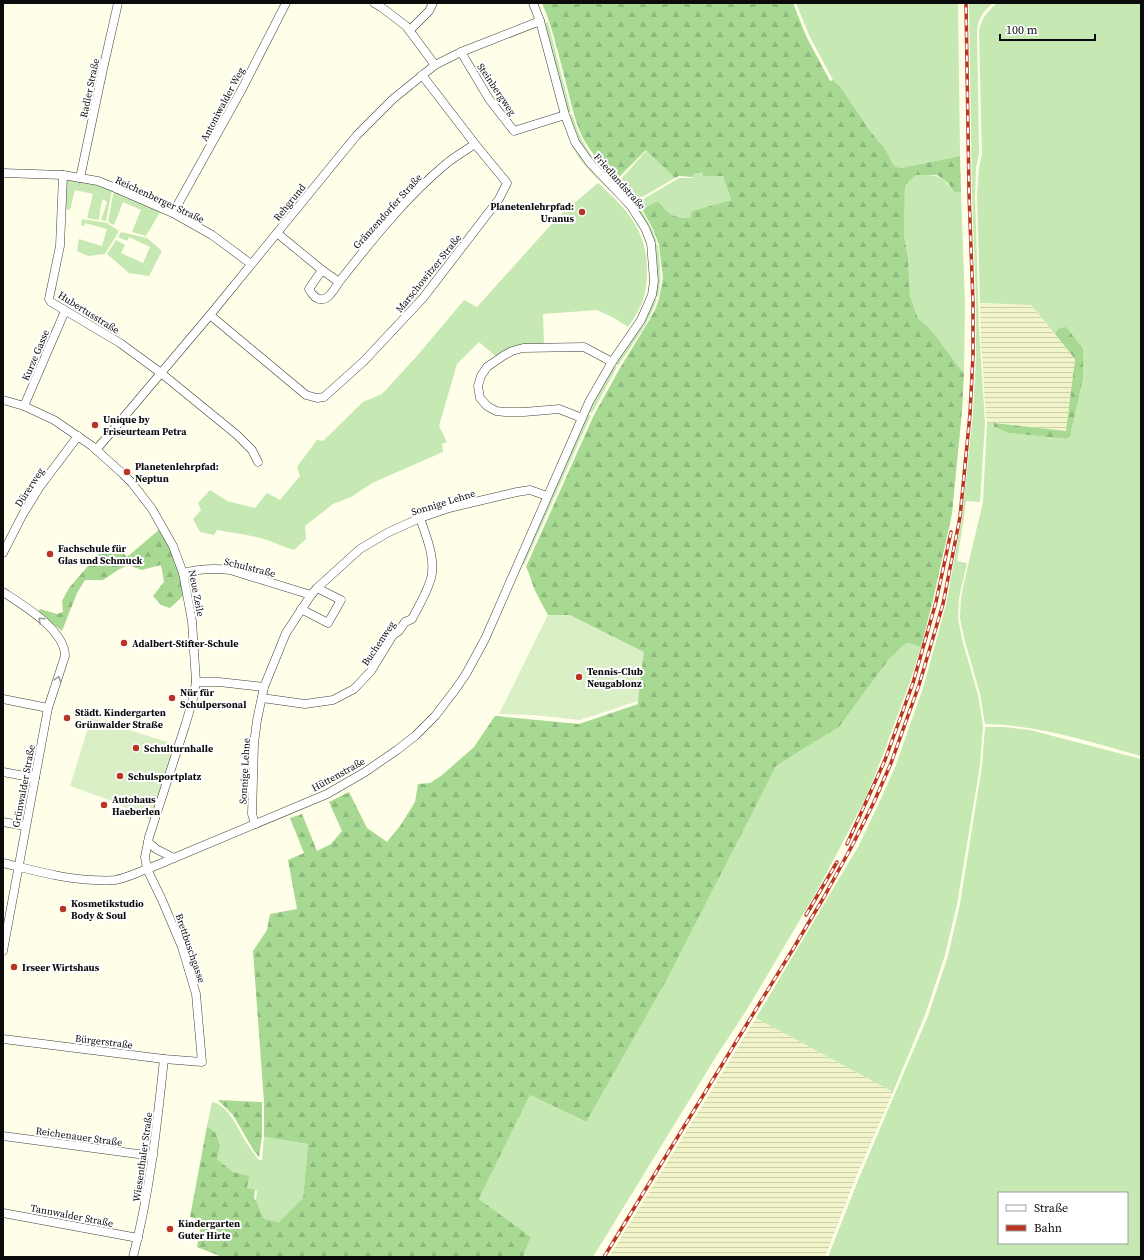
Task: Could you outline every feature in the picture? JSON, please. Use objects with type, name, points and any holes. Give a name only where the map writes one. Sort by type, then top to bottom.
[{"type":"street","name":"Radler Straße","points":[[80,178],[118,3]]},
{"type":"street","name":"Antoniwalder Weg","points":[[172,213],[242,89],[286,3]]},
{"type":"street","points":[[374,3],[382,7],[410,30],[436,65]]},
{"type":"street","points":[[410,30],[429,11],[433,3]]},
{"type":"street","name":"Friedlandstraße","points":[[533,3],[540,21],[565,115],[575,142],[594,168],[631,206],[645,228],[651,243],[654,281],[652,295],[641,320],[612,362],[589,402],[547,496]]},
{"type":"street","name":"Rehgrund","points":[[96,450],[210,315],[357,136],[393,99],[436,65],[461,52],[540,21]]},
{"type":"street","name":"Steinbergweg","points":[[461,52],[489,99],[514,131],[565,115]]},
{"type":"street","name":"Marschowitzer Straße","points":[[210,315],[306,395],[317,398],[324,397],[364,361],[423,298],[499,199],[507,184],[422,75]]},
{"type":"street","name":"Gränzendorfer Straße","points":[[322,270],[309,289],[311,294],[318,299],[329,297],[362,253],[404,204],[448,162],[475,144]]},
{"type":"street","name":"Reichenberger Straße","points":[[3,172],[62,175],[98,181],[114,186],[172,213],[212,235],[251,264]]},
{"type":"street","name":"Hubertusstraße","points":[[62,175],[60,246],[49,299],[51,302],[120,343],[161,373],[237,435],[252,450],[258,462]]},
{"type":"street","points":[[277,233],[339,282]]},
{"type":"street","name":"Kurze Gasse","points":[[24,406],[64,311]]},
{"type":"street","points":[[582,418],[558,410],[524,412],[496,411],[487,406],[480,398],[478,386],[481,376],[487,367],[512,351],[523,348],[584,347],[612,362]]},
{"type":"street","name":"Neue Zeile","points":[[3,400],[24,406],[54,420],[96,450],[132,483],[152,509],[173,546],[183,573],[192,621],[196,682],[193,699],[185,726],[148,842],[145,857],[147,869]]},
{"type":"street","name":"Dürerweg","points":[[3,553],[23,514],[41,485],[78,436]]},
{"type":"street","name":"Sonnige Lehne","points":[[254,824],[252,814],[254,744],[264,687],[286,633],[317,588],[360,550],[386,533],[420,518],[449,508],[517,492],[530,490],[547,496]]},
{"type":"street","name":"Hüttenstraße","points":[[3,863],[73,878],[114,880],[147,869],[327,794],[363,773],[415,736],[435,716],[456,690],[477,654],[508,588],[547,496]]},
{"type":"street","name":"Buchenweg","points":[[262,698],[304,704],[333,700],[354,689],[371,672],[393,635],[399,631],[405,622],[412,619],[432,575],[431,551],[420,518]]},
{"type":"street","name":"Schulstraße","points":[[183,573],[199,569],[218,568],[230,570],[311,595]]},
{"type":"street","points":[[302,609],[328,623],[341,600],[317,588]]},
{"type":"street","name":"Grünwalder Straße","points":[[3,592],[31,610],[53,631],[65,650],[65,656],[48,708],[3,951]]},
{"type":"street","points":[[196,682],[219,682],[264,687]]},
{"type":"street","points":[[3,699],[48,708]]},
{"type":"street","points":[[3,772],[35,778]]},
{"type":"street","points":[[3,822],[25,826]]},
{"type":"street","points":[[148,842],[156,849],[174,858]]},
{"type":"street","name":"Brettbuschgasse","points":[[147,869],[182,947],[196,994],[202,1062]]},
{"type":"street","name":"Bürgerstraße","points":[[3,1039],[164,1059],[202,1062]]},
{"type":"street","name":"Wiesenthaler Straße","points":[[133,1257],[138,1238],[153,1156],[164,1059]]},
{"type":"street","name":"Reichenauer Straße","points":[[3,1136],[153,1156]]},
{"type":"street","name":"Tannwalder Straße","points":[[3,1213],[138,1238]]},
{"type":"green space","points":[[542,3],[793,3],[806,36],[830,81],[833,80],[842,89],[870,131],[885,149],[894,166],[901,168],[960,156],[961,192],[954,192],[948,183],[937,175],[916,175],[905,185],[904,235],[908,258],[910,296],[918,318],[932,331],[964,374],[952,514],[933,600],[921,647],[907,642],[889,659],[839,727],[776,766],[668,977],[586,1122],[530,1095],[479,1199],[531,1237],[523,1257],[222,1257],[197,1247],[202,1220],[190,1217],[207,1126],[216,1133],[220,1145],[217,1159],[233,1172],[249,1176],[247,1188],[255,1190],[254,1199],[256,1200],[264,1219],[279,1222],[303,1198],[308,1144],[264,1137],[264,1102],[253,951],[267,930],[270,914],[297,909],[288,860],[304,853],[290,818],[302,814],[317,851],[331,844],[342,831],[329,802],[349,792],[367,828],[387,842],[400,826],[415,802],[418,784],[430,783],[441,776],[474,747],[495,716],[579,724],[638,704],[638,701],[570,616],[548,615],[526,567],[594,415],[655,310],[659,299],[663,278],[659,245],[654,231],[642,209],[658,201],[665,209],[675,216],[690,218],[692,211],[731,200],[723,176],[703,176],[702,172],[693,174],[693,177],[679,176],[675,178],[646,150],[617,179],[599,161],[584,140],[579,128],[553,35]]},
{"type":"green space","points":[[796,3],[958,3],[960,156],[901,168],[894,166],[885,149],[870,131],[842,89],[833,80],[809,35]]},
{"type":"green space","points":[[969,3],[993,3],[982,15],[977,30],[979,154],[976,168],[975,195],[979,328],[985,423],[980,502],[966,501],[957,561],[967,563],[959,598],[958,618],[962,639],[978,695],[983,726],[980,766],[957,904],[945,955],[925,1015],[893,1092],[756,1018],[858,847],[879,803],[896,765],[923,688],[946,605],[962,517],[973,414],[976,356]]},
{"type":"green space","points":[[997,3],[1141,3],[1141,756],[1045,731],[1025,727],[985,724],[980,694],[964,638],[960,618],[963,587],[983,502],[987,423],[994,423],[994,427],[1009,433],[1066,439],[1070,436],[1083,379],[1083,349],[1058,329],[1055,334],[1031,305],[980,303],[977,195],[979,168],[982,154],[979,31],[985,15]]},
{"type":"green space","points":[[548,22],[571,112],[568,113],[560,87],[545,23]]},
{"type":"green space","points":[[572,114],[585,146],[597,162],[616,181],[614,183],[592,162],[578,140],[568,116]]},
{"type":"green space","points":[[562,119],[610,188],[609,189],[585,166],[574,150]]},
{"type":"green space","points":[[647,150],[675,178],[637,200],[619,181]]},
{"type":"green space","points":[[702,172],[703,176],[723,176],[731,200],[692,211],[690,218],[672,214],[658,201],[642,209],[638,202],[679,178],[693,178],[693,174]]},
{"type":"green space","points":[[916,175],[938,177],[946,182],[954,192],[961,192],[965,303],[964,374],[932,331],[918,318],[910,296],[908,258],[904,235],[905,185]]},
{"type":"green space","points":[[66,180],[96,185],[112,190],[106,221],[101,220],[107,202],[103,199],[99,220],[87,218],[93,194],[75,190],[70,210],[65,209]]},
{"type":"green space","points":[[598,183],[626,211],[633,221],[639,231],[646,256],[647,279],[642,303],[628,327],[597,310],[543,314],[544,346],[498,358],[479,342],[457,364],[439,426],[447,442],[442,444],[443,452],[372,483],[351,497],[333,504],[305,526],[306,539],[294,550],[249,535],[217,530],[214,535],[200,532],[193,519],[201,510],[198,503],[210,490],[227,501],[255,508],[267,493],[280,500],[300,476],[297,467],[317,440],[323,441],[363,402],[382,394],[417,356],[464,300],[477,307],[558,217]]},
{"type":"green space","points":[[114,190],[160,212],[146,236],[132,232],[141,210],[123,202],[114,225],[108,222]]},
{"type":"green space","points":[[638,204],[653,231],[657,243],[654,242],[636,206]]},
{"type":"green space","points":[[82,219],[107,223],[119,231],[105,254],[88,256],[77,251],[79,239],[102,246],[107,229],[85,223],[84,226],[81,225]]},
{"type":"green space","points":[[121,232],[147,238],[162,251],[149,276],[129,273],[107,254],[116,240],[125,245],[121,253],[143,263],[150,247],[129,237],[127,241],[118,237]]},
{"type":"green space","points":[[655,245],[658,245],[660,265],[658,297],[655,296],[657,270]]},
{"type":"green space","points":[[654,298],[657,299],[650,317],[618,366],[615,363]]},
{"type":"green space","points":[[980,304],[1031,305],[1075,359],[1066,431],[987,423],[981,347]]},
{"type":"green space","points":[[1066,327],[1083,349],[1083,379],[1070,436],[1066,439],[1009,433],[994,427],[994,423],[1066,431],[1075,359],[1055,334],[1058,329]]},
{"type":"green space","points":[[614,365],[617,367],[592,413],[589,411]]},
{"type":"green space","points":[[588,414],[591,415],[524,565],[522,563]]},
{"type":"green space","points":[[160,529],[171,548],[181,574],[184,595],[170,608],[161,605],[153,596],[164,582],[161,565],[142,570],[128,565],[103,580],[85,580],[77,593],[62,631],[38,612],[40,609],[57,614],[63,612],[62,601],[69,588],[101,551],[115,544],[127,557]]},
{"type":"green space","name":"Tennis-Club Neugablonz","points":[[548,615],[570,615],[644,652],[638,701],[580,720],[533,715],[499,714]]},
{"type":"green space","points":[[907,641],[921,647],[910,682],[866,797],[817,891],[746,1011],[717,1055],[593,1257],[523,1257],[531,1237],[479,1199],[530,1095],[585,1122],[776,766],[839,727],[889,659]]},
{"type":"green space","name":"Schulsportplatz","points":[[91,718],[177,745],[151,820],[112,801],[70,786]]},
{"type":"green space","points":[[985,727],[1004,727],[1030,730],[1141,759],[1141,1257],[828,1257],[859,1178],[928,1016],[948,956],[960,904],[982,766]]},
{"type":"green space","points":[[756,1018],[893,1092],[856,1177],[825,1257],[609,1257]]},
{"type":"green space","points":[[218,1100],[262,1102],[262,1136],[259,1157],[233,1115]]},
{"type":"green space","points":[[212,1102],[224,1108],[259,1160],[262,1160],[264,1137],[308,1144],[303,1198],[279,1222],[264,1219],[256,1200],[257,1191],[247,1188],[233,1172],[217,1159],[220,1145],[216,1133],[207,1126]]},
{"type":"railway","points":[[604,1257],[793,949],[853,844],[891,763],[919,685],[943,604],[960,517],[970,414],[973,355],[966,3]]},
{"type":"railway","points":[[847,844],[885,760],[913,683],[936,602],[951,532]]},
{"type":"railway","points":[[806,915],[837,862]]},
{"type":"place","name":"Planetenlehrpfad: Uranus","points":[[582,212]]},
{"type":"place","name":"Unique by Friseurteam Petra","points":[[95,425]]},
{"type":"place","name":"Planetenlehrpfad: Neptun","points":[[127,472]]},
{"type":"place","name":"Fachschule für Glas und Schmuck","points":[[50,554]]},
{"type":"place","name":"Adalbert-Stifter-Schule","points":[[124,643]]},
{"type":"place","name":"Tennis-Club Neugablonz","points":[[579,677]]},
{"type":"place","name":"Nür für Schulpersonal","points":[[172,698]]},
{"type":"place","name":"Städt. Kindergarten Grünwalder Straße","points":[[67,718]]},
{"type":"place","name":"Schulturnhalle","points":[[136,748]]},
{"type":"place","name":"Schulsportplatz","points":[[120,776]]},
{"type":"place","name":"Autohaus Haeberlen","points":[[104,805]]},
{"type":"place","name":"Kosmetikstudio Body & Soul","points":[[63,909]]},
{"type":"place","name":"Irseer Wirtshaus","points":[[14,967]]},
{"type":"place","name":"Kindergarten Guter Hirte","points":[[170,1229]]}]
